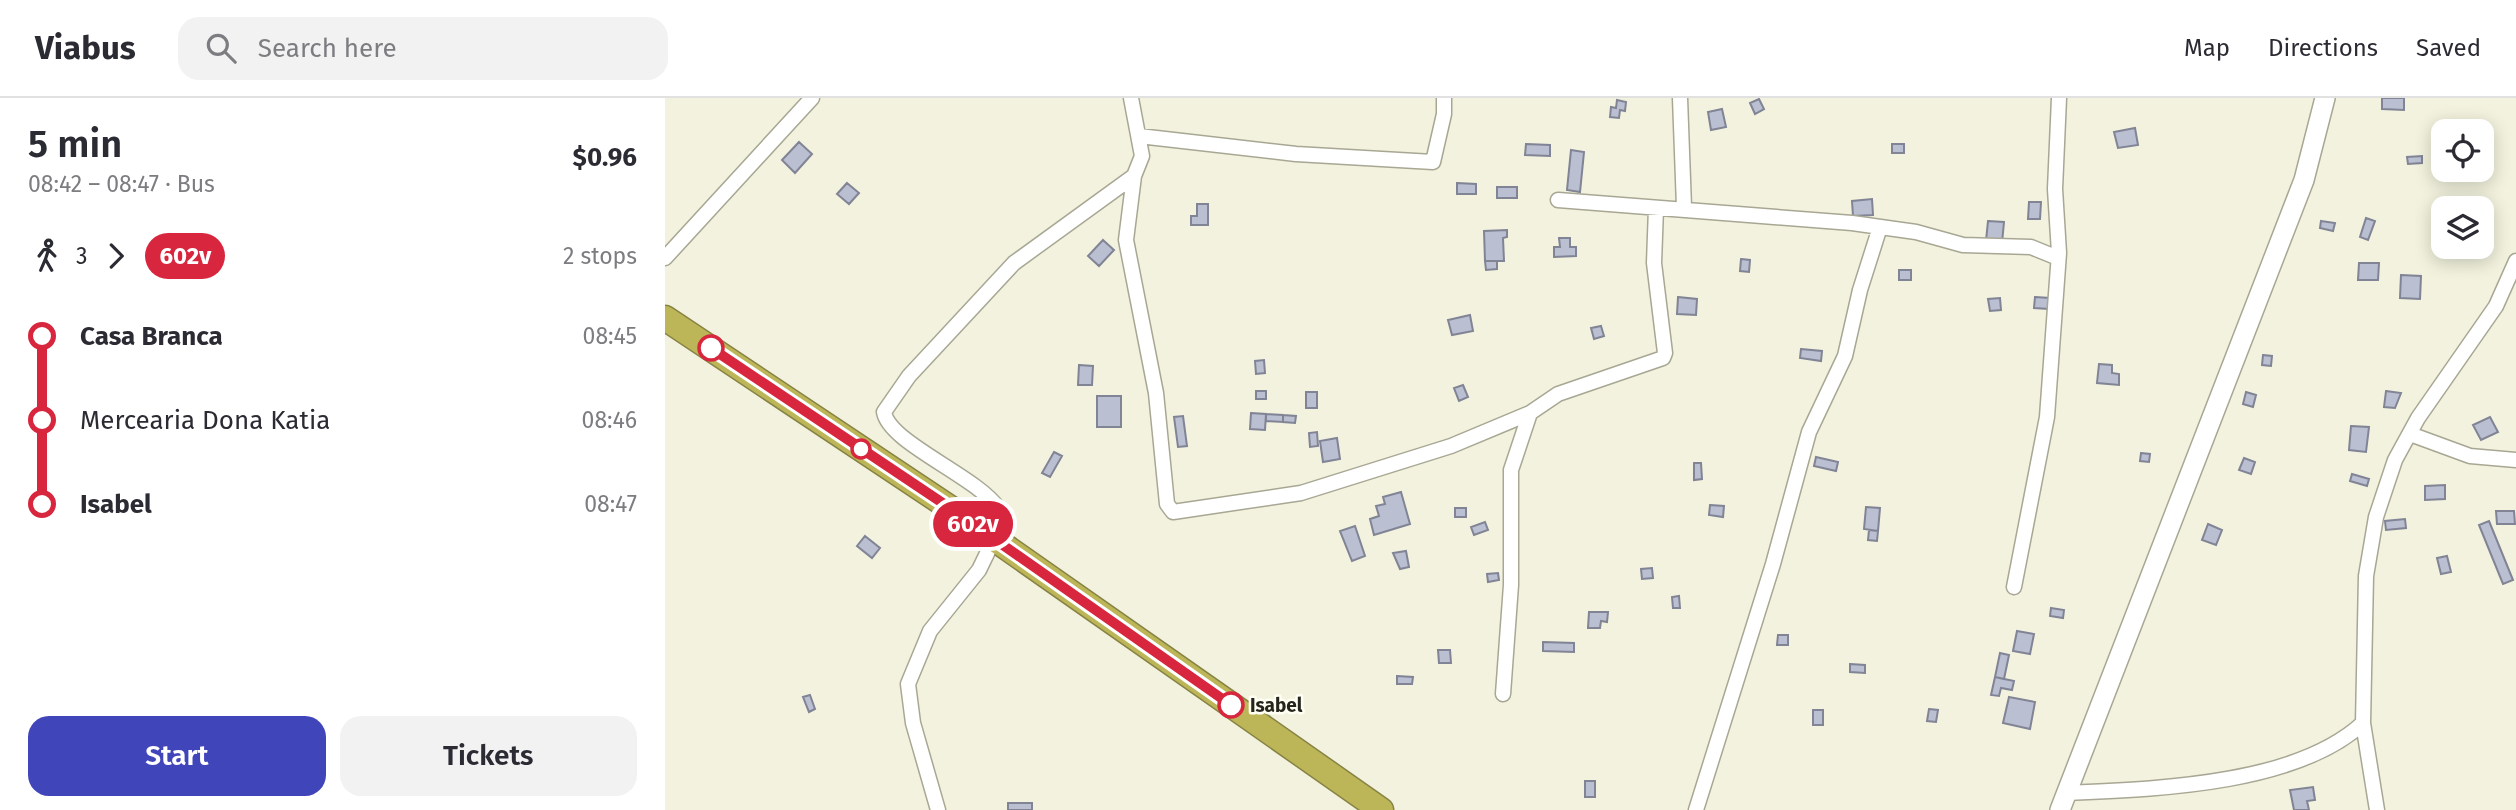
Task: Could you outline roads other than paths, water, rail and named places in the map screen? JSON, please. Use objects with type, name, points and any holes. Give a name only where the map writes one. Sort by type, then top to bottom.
[{"type":"highway","points":[[665,318],[994,539],[1381,810]]},
{"type":"street","points":[[665,258],[812,98]]},
{"type":"street","points":[[1131,98],[1142,156],[1133,176],[1126,240],[1156,393],[1167,504],[1173,512],[1301,493],[1451,446],[1530,413],[1558,394],[1663,358],[1665,353],[1654,263],[1657,208]]},
{"type":"street","points":[[1139,136],[1296,154],[1433,162],[1444,114],[1444,98]]},
{"type":"street","points":[[1680,98],[1684,208]]},
{"type":"street","points":[[2014,587],[2047,417],[2058,258],[2056,222],[2059,98]]},
{"type":"street","points":[[2325,98],[2304,180],[2176,504],[2064,802],[2183,785],[2267,769],[2328,750],[2363,723]]},
{"type":"street","points":[[938,810],[913,723],[908,684],[930,631],[968,585],[994,539],[998,508],[993,500],[955,470],[905,440],[885,420],[884,412],[909,376],[1014,263],[1133,176]]},
{"type":"street","points":[[1558,200],[1684,208],[1880,227],[1916,232],[1963,246],[2031,247],[2058,258]]},
{"type":"street","points":[[2031,247],[2049,235],[2056,222]]},
{"type":"street","points":[[1696,810],[1773,564],[1805,443],[1845,356],[1860,290],[1880,227]]},
{"type":"street","points":[[2377,810],[2363,723],[2369,546],[2395,460],[2495,306],[2516,261]]},
{"type":"street","points":[[1503,694],[1511,585],[1511,470],[1530,413]]},
{"type":"street","points":[[2410,434],[2470,456],[2516,460]]},
{"type":"place","name":"Isabel","points":[[1231,705]]}]
